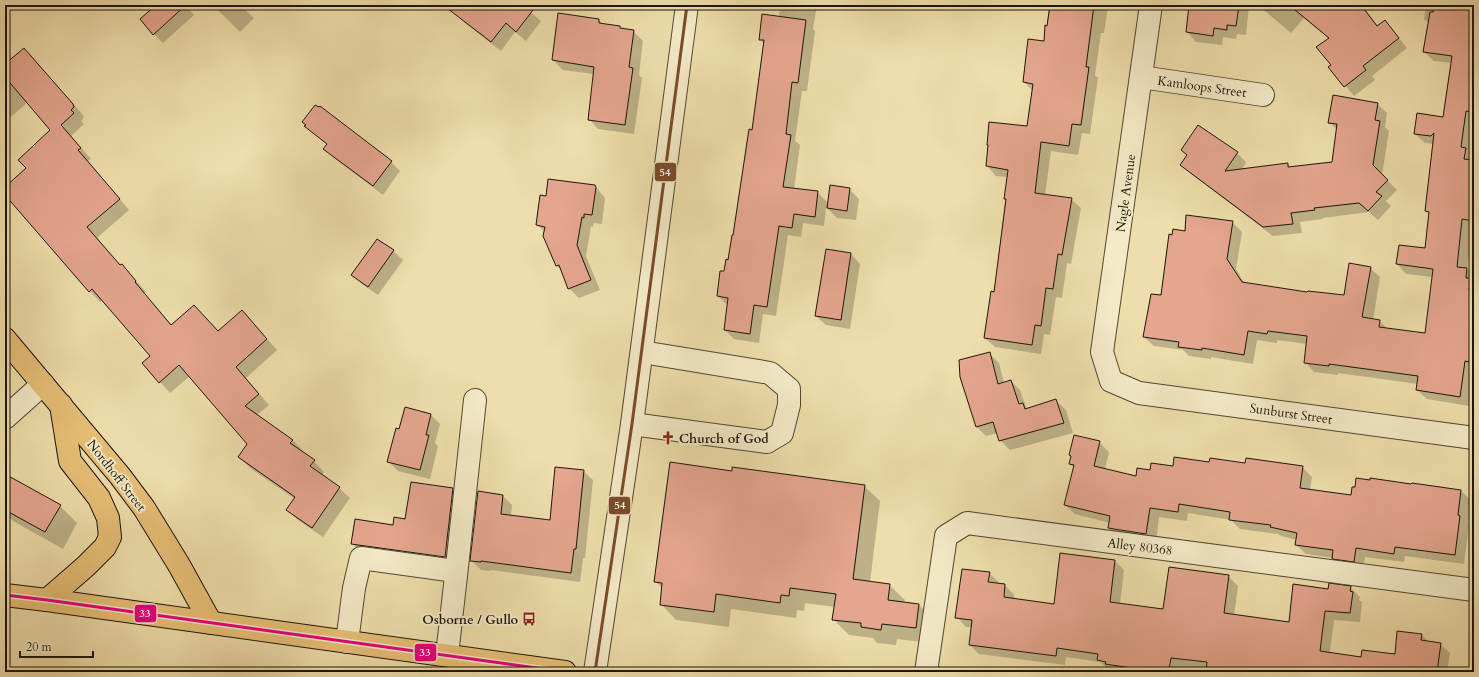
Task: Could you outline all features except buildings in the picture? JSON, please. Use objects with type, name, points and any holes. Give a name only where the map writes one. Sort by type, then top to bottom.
[{"type":"main road","name":"Nordhoff Street","points":[[5,339],[120,476],[144,508],[179,565],[211,623]]},
{"type":"main road","points":[[47,600],[105,548],[110,537],[108,518],[99,498],[70,461],[60,404]]},
{"type":"main road","points":[[5,596],[47,600],[565,672]]},
{"type":"street","points":[[596,672],[642,352],[687,5]]},
{"type":"street","name":"Nagle Avenue","points":[[1111,381],[1102,352],[1151,5]]},
{"type":"street","name":"Kamloops Street","points":[[1142,77],[1262,95]]},
{"type":"street","points":[[632,424],[767,442],[782,433],[790,406],[789,389],[770,373],[642,352]]},
{"type":"street","name":"Sunburst Street","points":[[1111,381],[1139,393],[1474,438]]},
{"type":"street","points":[[5,418],[43,384]]},
{"type":"street","points":[[447,655],[475,400]]},
{"type":"street","name":"Alley 80368","points":[[926,672],[946,536],[967,523],[1474,590]]},
{"type":"street","points":[[347,642],[354,588],[361,558],[448,570],[456,576]]},
{"type":"transit line","name":"54","points":[[595,672],[632,424],[687,5]]},
{"type":"transit line","name":"33","points":[[5,595],[565,672]]},
{"type":"place","name":"Church of God","points":[[668,438]]},
{"type":"place","name":"Osborne / Gullo","points":[[529,619]]}]
